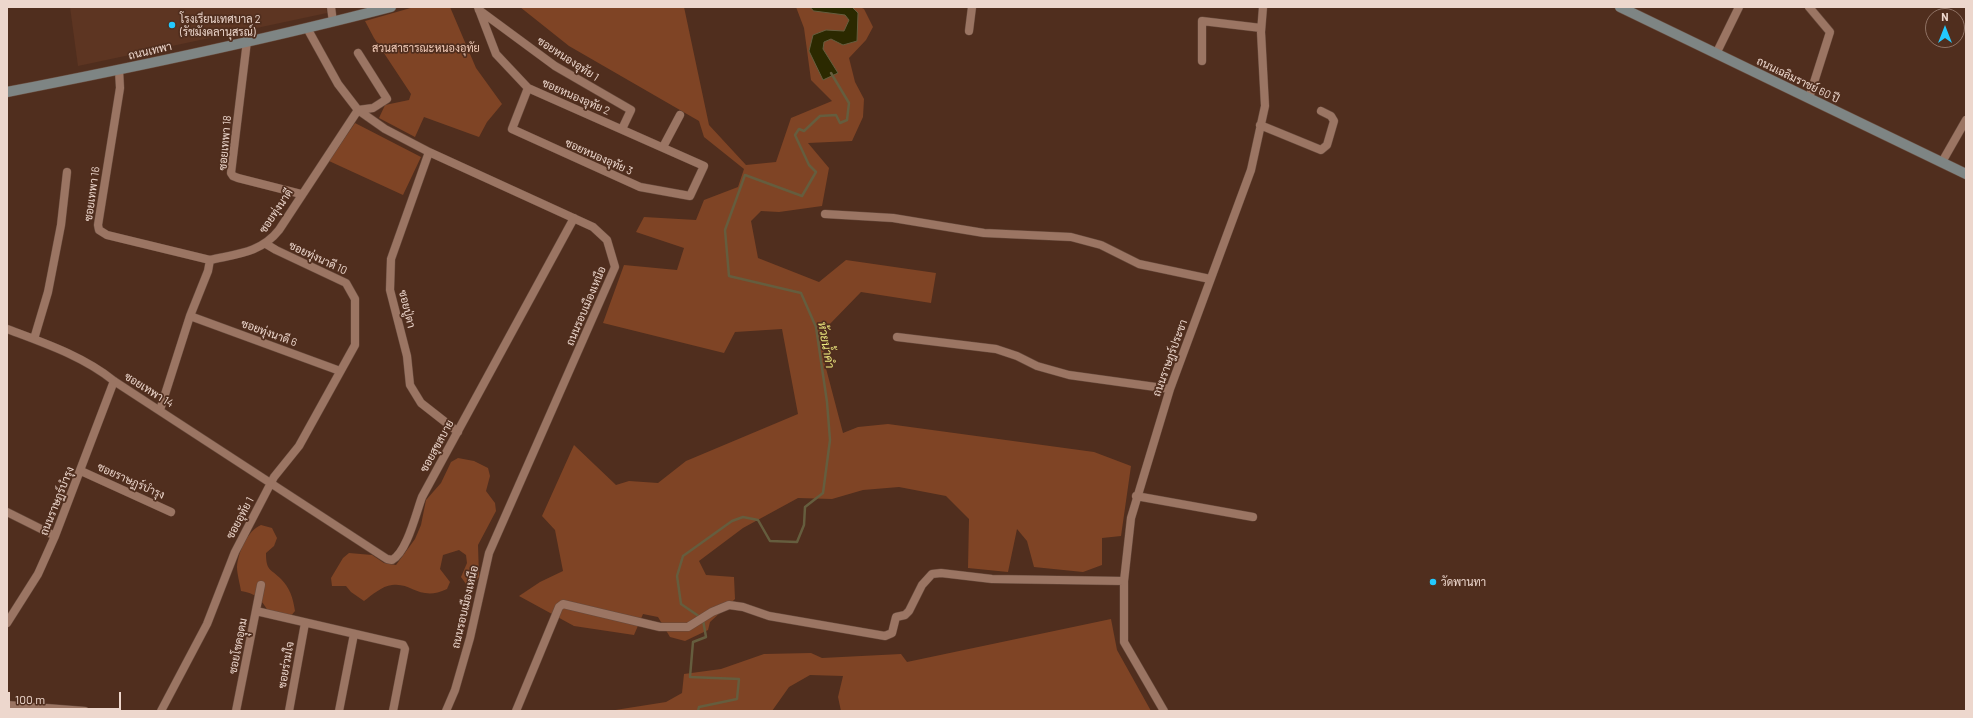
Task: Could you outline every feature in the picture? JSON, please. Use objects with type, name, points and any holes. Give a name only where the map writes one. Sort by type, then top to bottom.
[{"type":"street","points":[[331,7],[333,22]]},
{"type":"street","name":"ถนนเทพา","points":[[7,92],[119,70],[333,22],[391,7]]},
{"type":"street","points":[[969,31],[972,7]]},
{"type":"street","name":"ถนนราษฎร์ประชา","points":[[1164,711],[1124,642],[1124,581],[1131,518],[1136,496],[1170,389],[1251,170],[1265,106],[1262,28],[1263,7]]},
{"type":"street","name":"ถนนเฉลิมราชย์ 60 ปี","points":[[1620,7],[1966,174]]},
{"type":"street","points":[[1716,54],[1739,7]]},
{"type":"street","points":[[1809,7],[1830,32],[1809,98]]},
{"type":"street","name":"ซอยหนองอุทัย 2","points":[[479,8],[496,54],[528,88],[704,166]]},
{"type":"street","name":"ซอยหนองอุทัย 1","points":[[479,8],[556,66],[631,110],[622,130]]},
{"type":"street","points":[[1202,61],[1202,21],[1262,28]]},
{"type":"street","name":"ถนนรอบเมืองเหนือ","points":[[307,28],[338,84],[358,110],[385,129],[429,152],[593,227],[606,240],[615,267],[489,553],[470,638],[455,690],[446,711]]},
{"type":"street","name":"ซอยเทพา 18","points":[[247,41],[231,173],[233,176],[238,178],[301,194]]},
{"type":"street","points":[[358,53],[387,99],[373,108],[358,110]]},
{"type":"street","name":"ซอยเทพา 16","points":[[119,70],[120,88],[98,225],[99,230],[107,235],[210,260]]},
{"type":"street","name":"ซอยหนองอุทัย 3","points":[[528,88],[512,129],[640,187],[690,196],[704,166]]},
{"type":"street","name":"ซอยทุ่งนาดี","points":[[210,260],[258,248],[266,244],[279,230],[301,194],[358,110]]},
{"type":"street","points":[[1260,125],[1321,150],[1327,145],[1334,121],[1331,116],[1321,111]]},
{"type":"street","points":[[663,147],[680,115]]},
{"type":"street","points":[[1942,162],[1966,120]]},
{"type":"street","name":"ซอยปู่ตา","points":[[429,152],[391,259],[390,290],[407,356],[410,385],[421,403],[458,432]]},
{"type":"street","points":[[34,340],[48,292],[61,225],[67,172]]},
{"type":"street","points":[[825,214],[893,218],[984,233],[1070,237],[1101,245],[1139,264],[1210,279]]},
{"type":"street","name":"ซอยสุขสบาย","points":[[271,483],[387,559],[392,560],[396,558],[408,537],[422,497],[574,218]]},
{"type":"street","name":"ซอยทุ่งนาดี 10","points":[[266,244],[346,283],[356,299],[355,345]]},
{"type":"street","points":[[160,410],[190,316],[208,271],[210,260]]},
{"type":"street","name":"ซอยทุ่งนาดี 6","points":[[190,316],[340,371]]},
{"type":"street","name":"ซอยเทพา 14","points":[[7,330],[84,361],[271,483]]},
{"type":"street","points":[[897,337],[996,349],[1017,356],[1037,366],[1069,375],[1170,389]]},
{"type":"street","name":"ซอยอุทัย 1","points":[[161,711],[207,624],[235,552],[271,483],[299,446],[355,345]]},
{"type":"street","name":"ถนนราษฏร์บำรุง","points":[[7,623],[38,574],[55,536],[114,381]]},
{"type":"street","name":"ซอยราษฏร์บำรุง","points":[[81,471],[171,512]]},
{"type":"street","points":[[1136,496],[1253,518]]},
{"type":"street","points":[[7,512],[55,536]]},
{"type":"street","points":[[516,711],[559,607],[563,604],[660,627],[688,627],[712,612],[729,605],[743,606],[769,616],[885,636],[892,632],[896,617],[905,615],[909,611],[922,586],[932,574],[941,573],[992,579],[1124,581]]},
{"type":"street","name":"ซอยโชคอุุดม","points":[[236,711],[261,586]]},
{"type":"street","points":[[256,611],[403,645],[405,649],[393,711]]},
{"type":"street","name":"ซอยร่วมใจ","points":[[289,711],[305,623]]},
{"type":"street","points":[[339,711],[354,634]]},
{"type":"street","points":[[7,705],[85,711]]},
{"type":"shaded area","name":"โรงเรียนเทศบาล 2 (รัชมังคลานุสรณ์)","points":[[70,7],[326,7],[327,13],[78,66]]},
{"type":"shaded area","points":[[810,7],[852,7],[858,13],[857,41],[843,45],[831,39],[824,42],[823,49],[838,73],[823,80],[809,51],[813,35],[826,30],[844,31],[849,20],[845,15],[814,11]]},
{"type":"green space","name":"สวนสาธารณะหนองอุทัย","points":[[414,7],[450,7],[476,68],[502,104],[487,122],[479,137],[424,117],[415,137],[379,118],[385,105],[409,100],[411,94],[374,38],[365,21]]},
{"type":"green space","points":[[520,7],[684,7],[709,125],[746,165],[776,162],[791,118],[832,101],[811,80],[804,28],[796,7],[860,7],[864,9],[873,27],[866,40],[849,58],[855,82],[864,99],[863,117],[852,141],[808,143],[829,168],[822,206],[779,212],[761,211],[751,221],[758,258],[819,282],[846,260],[936,273],[931,303],[861,292],[827,327],[823,357],[843,433],[858,427],[888,424],[1094,452],[1131,466],[1121,536],[1102,538],[1102,565],[1083,572],[1034,567],[1027,541],[1017,529],[1008,572],[968,568],[969,519],[946,496],[899,487],[863,490],[832,499],[798,498],[743,528],[699,561],[706,575],[734,577],[735,599],[710,622],[708,630],[685,641],[670,637],[658,617],[643,614],[634,635],[574,626],[519,596],[540,582],[563,571],[555,530],[542,516],[574,445],[616,485],[629,481],[658,483],[686,461],[798,414],[782,329],[735,332],[724,353],[603,323],[624,265],[677,270],[684,248],[636,232],[644,217],[696,220],[704,200],[738,187],[744,169],[704,137],[699,121],[569,46]]},
{"type":"green space","points":[[355,123],[421,157],[403,195],[329,161]]},
{"type":"green space","points":[[458,458],[474,461],[488,468],[490,476],[486,491],[495,503],[496,511],[478,545],[479,577],[474,583],[466,584],[461,577],[467,563],[466,555],[459,550],[443,555],[440,569],[450,582],[447,589],[438,592],[423,593],[405,586],[392,585],[381,589],[364,601],[351,592],[346,586],[332,586],[331,578],[343,558],[349,553],[372,555],[384,563],[396,565],[415,539],[421,525],[426,500],[441,483],[451,462]]},
{"type":"green space","points":[[261,525],[272,528],[277,538],[274,546],[266,553],[267,563],[269,569],[284,582],[291,594],[295,611],[290,617],[268,611],[257,597],[250,593],[241,591],[237,573],[239,555],[244,542],[256,528]]},
{"type":"green space","points":[[1111,619],[1117,650],[1151,711],[841,711],[838,697],[843,676],[810,675],[789,687],[772,711],[609,711],[666,702],[682,693],[684,674],[721,669],[764,654],[811,653],[822,658],[901,654],[907,662]]},
{"type":"waterway","name":"ห้วยน้ำคำ","points":[[700,617],[681,604],[677,576],[683,556],[732,521],[743,517],[758,520],[770,541],[797,542],[804,525],[805,507],[823,493],[830,440],[827,402],[816,327],[801,293],[729,276],[725,230],[745,175],[802,196],[816,172],[809,165],[795,135],[799,129],[804,131],[820,116],[836,115],[840,123],[847,120],[849,103],[831,73]]},
{"type":"waterway","name":"ห้วยน้ำคำ","points":[[698,711],[699,707],[737,699],[739,679],[690,677],[693,642],[706,637],[703,620]]},
{"type":"place","name":"โรงเรียนเทศบาล 2 (รัชมังคลานุสรณ์)","points":[[172,25]]},
{"type":"place","name":"วัดพานทา","points":[[1433,582]]}]
